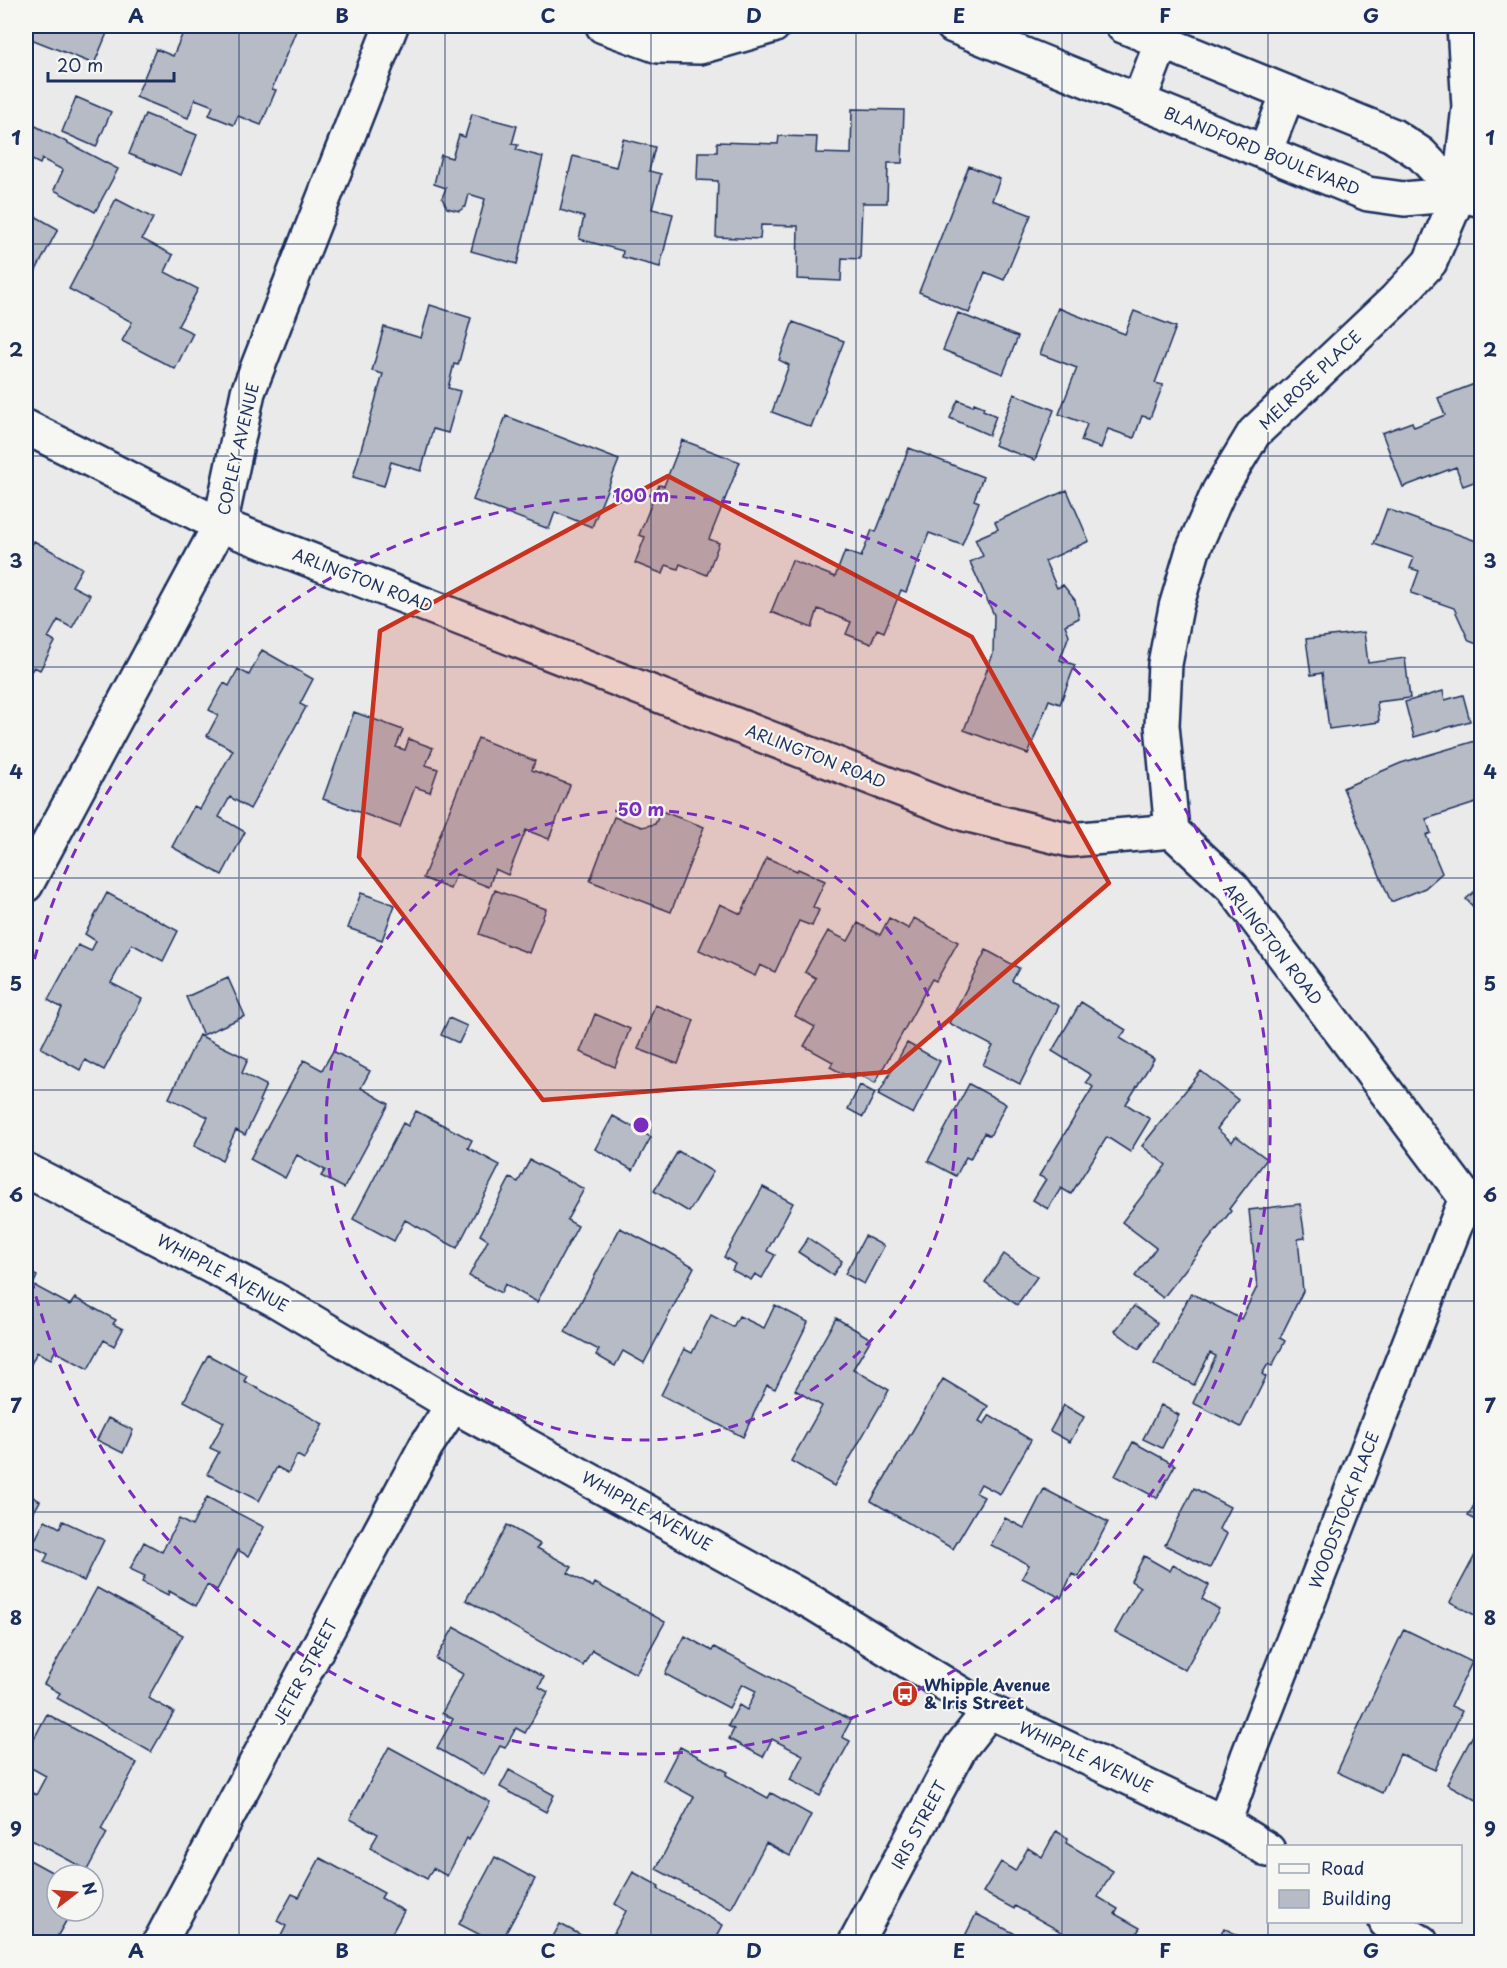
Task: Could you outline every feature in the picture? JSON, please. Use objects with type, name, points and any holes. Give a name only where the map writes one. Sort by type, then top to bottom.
[{"type":"street","name":"COPLEY AVENUE","points":[[26,885],[220,525],[248,392],[391,26]]},
{"type":"street","points":[[603,26],[658,46],[699,46],[773,26]]},
{"type":"street","name":"BLANDFORD BOULEVARD","points":[[953,26],[1011,36],[1139,101],[1368,194],[1404,199],[1470,197]]},
{"type":"street","points":[[1123,26],[1392,135],[1421,154],[1470,197]]},
{"type":"street","name":"MELROSE PLACE","points":[[1172,831],[1162,726],[1165,664],[1176,607],[1193,550],[1219,491],[1254,433],[1395,300],[1430,262],[1470,197],[1469,107],[1464,26]]},
{"type":"street","points":[[1139,101],[1162,41]]},
{"type":"street","points":[[1266,152],[1288,93]]},
{"type":"street","name":"ARLINGTON ROAD","points":[[26,427],[220,525],[965,814],[1070,840],[1172,831],[1233,888],[1474,1199]]},
{"type":"street","name":"WHIPPLE AVENUE","points":[[26,1170],[274,1299],[453,1405],[813,1603],[989,1711],[1224,1823],[1267,1849]]},
{"type":"street","name":"WOODSTOCK PLACE","points":[[1224,1823],[1252,1745],[1474,1199]]},
{"type":"street","name":"JETER STREET","points":[[160,1942],[426,1446],[453,1405]]},
{"type":"street","name":"IRIS STREET","points":[[856,1942],[960,1748],[989,1711]]},
{"type":"street","points":[[1388,1923],[1421,1942]]},
{"type":"highlighted area","points":[[668,476],[972,637],[1109,883],[888,1072],[543,1100],[359,857],[380,631]]},
{"type":"building","points":[[27,26],[110,26],[94,64],[26,37]]},
{"type":"building","points":[[186,26],[298,26],[272,89],[276,90],[261,125],[238,116],[234,125],[209,115],[213,106],[195,99],[188,118],[136,97],[156,49],[173,56]]},
{"type":"building","points":[[76,97],[111,112],[96,147],[62,132]]},
{"type":"building","points":[[852,109],[904,110],[902,163],[888,163],[887,203],[862,203],[860,259],[842,258],[841,281],[797,279],[798,226],[761,225],[760,239],[716,237],[718,181],[697,180],[698,152],[717,152],[717,142],[778,144],[779,136],[817,137],[816,153],[851,154]]},
{"type":"building","points":[[145,114],[197,135],[181,175],[129,154]]},
{"type":"building","points":[[472,114],[517,126],[512,144],[518,145],[516,150],[543,157],[517,264],[471,251],[485,199],[469,194],[466,206],[459,211],[447,208],[442,198],[446,188],[434,184],[441,155],[452,158],[459,135],[465,137]]},
{"type":"building","points":[[26,121],[118,169],[95,212],[54,190],[63,170],[42,159],[40,164],[26,157]]},
{"type":"building","points":[[623,139],[655,147],[649,171],[661,174],[652,209],[673,214],[660,267],[622,257],[623,251],[579,239],[584,217],[560,210],[573,156],[616,167]]},
{"type":"building","points":[[969,166],[1000,179],[992,200],[1031,215],[1004,280],[985,272],[969,313],[919,292]]},
{"type":"building","points":[[116,199],[153,218],[142,239],[173,255],[165,272],[198,289],[178,326],[193,333],[175,369],[122,341],[132,322],[69,289]]},
{"type":"building","points":[[26,211],[58,229],[26,289]]},
{"type":"building","points":[[430,305],[471,318],[458,365],[454,364],[448,388],[460,391],[448,433],[433,429],[421,471],[391,462],[384,486],[353,477],[383,374],[372,371],[384,327],[421,338]]},
{"type":"building","points":[[1058,308],[1125,334],[1134,311],[1176,327],[1155,383],[1163,385],[1150,418],[1142,416],[1134,438],[1108,429],[1101,448],[1081,441],[1087,424],[1059,414],[1077,368],[1040,354]]},
{"type":"building","points":[[958,313],[1018,337],[1003,374],[943,350]]},
{"type":"building","points":[[793,322],[844,341],[811,427],[772,412],[789,365],[779,360]]},
{"type":"building","points":[[1482,374],[1482,479],[1463,486],[1456,467],[1403,487],[1382,433],[1412,422],[1414,427],[1445,415],[1438,398],[1477,383],[1474,376]]},
{"type":"building","points":[[1014,394],[1054,410],[1035,460],[994,445]]},
{"type":"building","points":[[958,400],[973,406],[974,403],[984,407],[983,410],[996,416],[989,435],[950,418]]},
{"type":"building","points":[[506,416],[619,460],[592,527],[555,512],[549,529],[473,500]]},
{"type":"building","points":[[682,440],[740,462],[709,539],[719,543],[707,575],[680,564],[678,569],[666,565],[663,574],[635,563],[645,537],[639,535],[659,485],[664,486]]},
{"type":"building","points":[[909,448],[983,477],[974,500],[979,502],[962,545],[929,533],[906,592],[901,590],[884,632],[877,629],[871,644],[846,634],[851,622],[818,609],[812,628],[771,612],[792,560],[835,577],[845,551],[861,557],[872,530],[876,532]]},
{"type":"building","points":[[1067,490],[1089,541],[1045,561],[1057,588],[1063,585],[1075,600],[1079,618],[1065,625],[1069,635],[1060,660],[1075,665],[1060,704],[1049,700],[1028,754],[964,730],[993,654],[994,615],[970,562],[983,556],[975,539],[998,529],[995,522]]},
{"type":"building","points":[[1387,509],[1482,543],[1482,646],[1469,641],[1454,608],[1411,593],[1419,571],[1410,568],[1414,558],[1374,544]]},
{"type":"building","points":[[34,541],[82,568],[72,586],[90,595],[72,628],[58,620],[48,638],[55,642],[40,670],[34,667],[28,676],[26,675],[26,556]]},
{"type":"building","points":[[1364,632],[1368,663],[1405,658],[1410,698],[1377,702],[1379,722],[1329,729],[1322,673],[1311,675],[1306,639]]},
{"type":"building","points":[[262,650],[313,679],[300,704],[306,707],[250,809],[230,797],[219,817],[245,832],[222,875],[172,847],[194,806],[200,809],[233,750],[207,736],[218,715],[209,710],[224,683],[229,686],[238,669],[249,675]]},
{"type":"building","points":[[1443,691],[1445,700],[1463,695],[1470,721],[1414,737],[1405,702]]},
{"type":"building","points":[[354,712],[403,730],[396,747],[405,750],[409,739],[433,748],[426,765],[438,769],[430,792],[415,787],[400,827],[323,799]]},
{"type":"building","points":[[478,738],[535,761],[532,770],[570,785],[549,839],[526,830],[508,875],[495,869],[489,887],[456,874],[450,889],[423,878]]},
{"type":"building","points":[[1482,739],[1482,801],[1426,819],[1431,833],[1426,835],[1442,873],[1425,888],[1391,902],[1343,788],[1401,763]]},
{"type":"building","points":[[661,811],[704,827],[671,912],[590,881],[614,817],[642,827],[655,824]]},
{"type":"building","points":[[767,858],[825,881],[813,907],[819,910],[812,926],[799,921],[775,972],[760,965],[755,976],[699,950],[720,904],[741,914]]},
{"type":"building","points":[[1482,885],[1482,916],[1466,899]]},
{"type":"building","points":[[495,890],[546,909],[529,953],[479,934]]},
{"type":"building","points":[[107,893],[178,931],[163,961],[132,944],[111,983],[142,999],[104,1070],[85,1060],[80,1070],[41,1048],[62,1008],[48,1000],[78,945],[91,951],[96,941],[85,934]]},
{"type":"building","points":[[361,893],[395,905],[382,940],[348,928]]},
{"type":"building","points":[[889,918],[909,929],[914,918],[958,942],[936,981],[932,979],[875,1083],[857,1073],[853,1079],[830,1067],[833,1062],[804,1046],[815,1027],[795,1016],[816,978],[805,972],[828,931],[848,941],[858,923],[880,935]]},
{"type":"building","points":[[986,950],[1019,968],[1012,981],[1059,1006],[1020,1084],[983,1065],[993,1046],[949,1023]]},
{"type":"building","points":[[228,978],[245,1016],[203,1035],[186,997]]},
{"type":"building","points":[[1081,1002],[1126,1030],[1120,1038],[1154,1059],[1126,1104],[1150,1119],[1130,1152],[1107,1137],[1071,1194],[1061,1188],[1048,1209],[1033,1200],[1046,1179],[1039,1176],[1093,1087],[1086,1082],[1091,1075],[1052,1051]]},
{"type":"building","points":[[655,1005],[694,1020],[678,1064],[638,1049]]},
{"type":"building","points":[[595,1014],[630,1029],[615,1067],[580,1052]]},
{"type":"building","points":[[449,1018],[467,1026],[459,1043],[441,1035]]},
{"type":"building","points":[[199,1035],[248,1059],[242,1073],[266,1085],[259,1101],[261,1102],[245,1135],[236,1130],[222,1160],[194,1146],[208,1117],[169,1098]]},
{"type":"building","points":[[907,1043],[940,1061],[913,1114],[878,1095]]},
{"type":"building","points":[[333,1051],[370,1071],[361,1088],[389,1104],[344,1188],[321,1176],[325,1170],[297,1155],[285,1178],[250,1159],[304,1060],[322,1070]]},
{"type":"building","points":[[1201,1071],[1238,1100],[1217,1129],[1232,1142],[1236,1136],[1267,1159],[1229,1209],[1231,1211],[1163,1298],[1135,1276],[1156,1248],[1122,1222],[1166,1165],[1142,1146]]},
{"type":"building","points":[[969,1084],[1006,1104],[990,1136],[984,1133],[970,1159],[966,1157],[956,1176],[928,1161]]},
{"type":"building","points":[[860,1085],[875,1093],[863,1117],[848,1109]]},
{"type":"building","points":[[416,1111],[472,1140],[468,1148],[500,1165],[457,1248],[405,1220],[394,1241],[353,1219],[403,1123],[408,1126]]},
{"type":"building","points":[[613,1116],[651,1137],[633,1170],[595,1149]]},
{"type":"building","points":[[678,1151],[713,1172],[689,1212],[654,1191]]},
{"type":"building","points":[[530,1160],[584,1189],[567,1220],[578,1226],[537,1302],[505,1284],[501,1293],[469,1276],[488,1240],[480,1235],[510,1178],[518,1182]]},
{"type":"building","points":[[763,1187],[793,1203],[767,1251],[775,1255],[762,1278],[755,1274],[751,1280],[732,1270],[735,1264],[724,1257]]},
{"type":"building","points":[[1300,1204],[1305,1238],[1298,1239],[1303,1291],[1280,1338],[1285,1341],[1272,1366],[1268,1364],[1262,1374],[1266,1377],[1241,1427],[1193,1403],[1216,1356],[1210,1353],[1194,1385],[1154,1364],[1191,1293],[1241,1319],[1257,1287],[1249,1210]]},
{"type":"building","points":[[620,1228],[664,1249],[694,1267],[644,1363],[623,1351],[615,1366],[596,1355],[599,1350],[565,1332]]},
{"type":"building","points":[[865,1236],[884,1246],[864,1284],[845,1274]]},
{"type":"building","points":[[808,1238],[842,1261],[833,1275],[798,1252]]},
{"type":"building","points":[[1004,1254],[1037,1277],[1017,1305],[985,1282]]},
{"type":"building","points":[[26,1270],[37,1276],[33,1285],[70,1305],[75,1298],[116,1320],[113,1324],[123,1329],[114,1346],[104,1340],[88,1369],[55,1351],[51,1359],[37,1352],[26,1374]]},
{"type":"building","points":[[775,1305],[808,1322],[775,1389],[767,1385],[743,1437],[661,1395],[684,1349],[692,1353],[711,1315],[733,1327],[739,1316],[764,1328]]},
{"type":"building","points":[[1134,1306],[1157,1323],[1139,1349],[1115,1331]]},
{"type":"building","points":[[836,1318],[871,1339],[853,1369],[889,1390],[834,1486],[791,1461],[822,1406],[795,1390]]},
{"type":"building","points":[[208,1355],[247,1376],[244,1381],[323,1424],[304,1459],[297,1455],[288,1473],[277,1467],[259,1501],[207,1474],[219,1452],[210,1448],[224,1422],[184,1401]]},
{"type":"building","points":[[943,1379],[988,1406],[979,1421],[984,1424],[990,1415],[1031,1440],[1000,1494],[981,1484],[976,1493],[984,1497],[953,1549],[871,1501]]},
{"type":"building","points":[[1064,1405],[1084,1417],[1070,1442],[1050,1431]]},
{"type":"building","points":[[1161,1405],[1179,1415],[1162,1448],[1143,1439]]},
{"type":"building","points":[[108,1418],[133,1430],[123,1453],[97,1440]]},
{"type":"building","points":[[1133,1442],[1175,1465],[1157,1498],[1115,1476]]},
{"type":"building","points":[[1194,1488],[1230,1507],[1219,1529],[1227,1534],[1210,1568],[1165,1545]]},
{"type":"building","points":[[1044,1489],[1108,1522],[1079,1577],[1072,1574],[1061,1598],[1022,1578],[1029,1565],[991,1545],[1005,1518],[1024,1528]]},
{"type":"building","points":[[1482,1491],[1482,1523],[1468,1516]]},
{"type":"building","points":[[26,1493],[40,1501],[26,1526]]},
{"type":"building","points":[[207,1497],[264,1527],[248,1556],[238,1550],[217,1590],[207,1585],[196,1606],[169,1591],[168,1595],[142,1582],[145,1576],[130,1569],[144,1542],[162,1552],[179,1519],[192,1526]]},
{"type":"building","points":[[45,1520],[60,1528],[63,1521],[104,1540],[84,1581],[44,1562],[48,1554],[32,1546]]},
{"type":"building","points":[[507,1525],[540,1544],[537,1548],[572,1567],[568,1573],[593,1587],[595,1583],[665,1622],[636,1674],[592,1650],[583,1666],[466,1600]]},
{"type":"building","points":[[1482,1542],[1482,1619],[1450,1602]]},
{"type":"building","points":[[1144,1556],[1170,1571],[1173,1565],[1209,1585],[1202,1599],[1219,1609],[1185,1670],[1115,1632],[1140,1587],[1131,1581]]},
{"type":"building","points":[[97,1588],[183,1635],[148,1698],[174,1712],[151,1752],[57,1698],[60,1693],[44,1684]]},
{"type":"building","points":[[454,1627],[544,1677],[539,1687],[548,1692],[525,1733],[516,1728],[505,1748],[500,1746],[484,1775],[437,1748],[453,1719],[442,1713],[463,1674],[436,1659]]},
{"type":"building","points":[[1404,1629],[1472,1662],[1451,1706],[1462,1711],[1435,1770],[1400,1754],[1382,1793],[1337,1772]]},
{"type":"building","points":[[685,1636],[712,1651],[714,1647],[851,1720],[842,1737],[850,1741],[820,1796],[790,1780],[803,1755],[772,1739],[763,1757],[729,1739],[734,1729],[728,1726],[739,1705],[747,1710],[756,1691],[742,1684],[729,1708],[665,1674]]},
{"type":"building","points":[[47,1714],[137,1763],[101,1829],[107,1833],[91,1863],[74,1863],[26,1837],[26,1789],[36,1795],[46,1776],[26,1765],[26,1754]]},
{"type":"building","points":[[1482,1722],[1482,1803],[1447,1784]]},
{"type":"building","points":[[389,1747],[490,1802],[447,1876],[433,1868],[427,1879],[370,1848],[378,1834],[350,1819]]},
{"type":"building","points":[[680,1747],[728,1772],[726,1775],[768,1798],[771,1793],[811,1815],[790,1856],[766,1843],[731,1909],[656,1869],[694,1797],[663,1780]]},
{"type":"building","points":[[509,1770],[554,1795],[546,1812],[500,1787]]},
{"type":"building","points":[[1056,1831],[1068,1838],[1066,1843],[1113,1871],[1098,1897],[1118,1909],[1115,1914],[1140,1928],[1131,1942],[1079,1942],[1015,1906],[1014,1909],[983,1892],[1001,1862],[1015,1871],[1028,1848],[1042,1857]]},
{"type":"building","points":[[495,1857],[535,1879],[501,1942],[494,1942],[459,1924]]},
{"type":"building","points":[[26,1858],[45,1868],[45,1923],[65,1923],[54,1942],[26,1942]]},
{"type":"building","points":[[320,1858],[384,1893],[381,1898],[404,1911],[387,1942],[278,1942],[286,1926],[277,1921],[292,1894],[299,1897]]},
{"type":"building","points":[[633,1872],[659,1886],[658,1889],[723,1925],[714,1942],[609,1942],[626,1911],[615,1904]]},
{"type":"building","points":[[976,1914],[1031,1942],[962,1942]]},
{"type":"building","points":[[560,1924],[594,1942],[550,1942]]},
{"type":"building","points":[[1224,1928],[1250,1942],[1216,1942]]},
{"type":"place","name":"Whipple Avenue & Iris Street","points":[[905,1694]]}]
